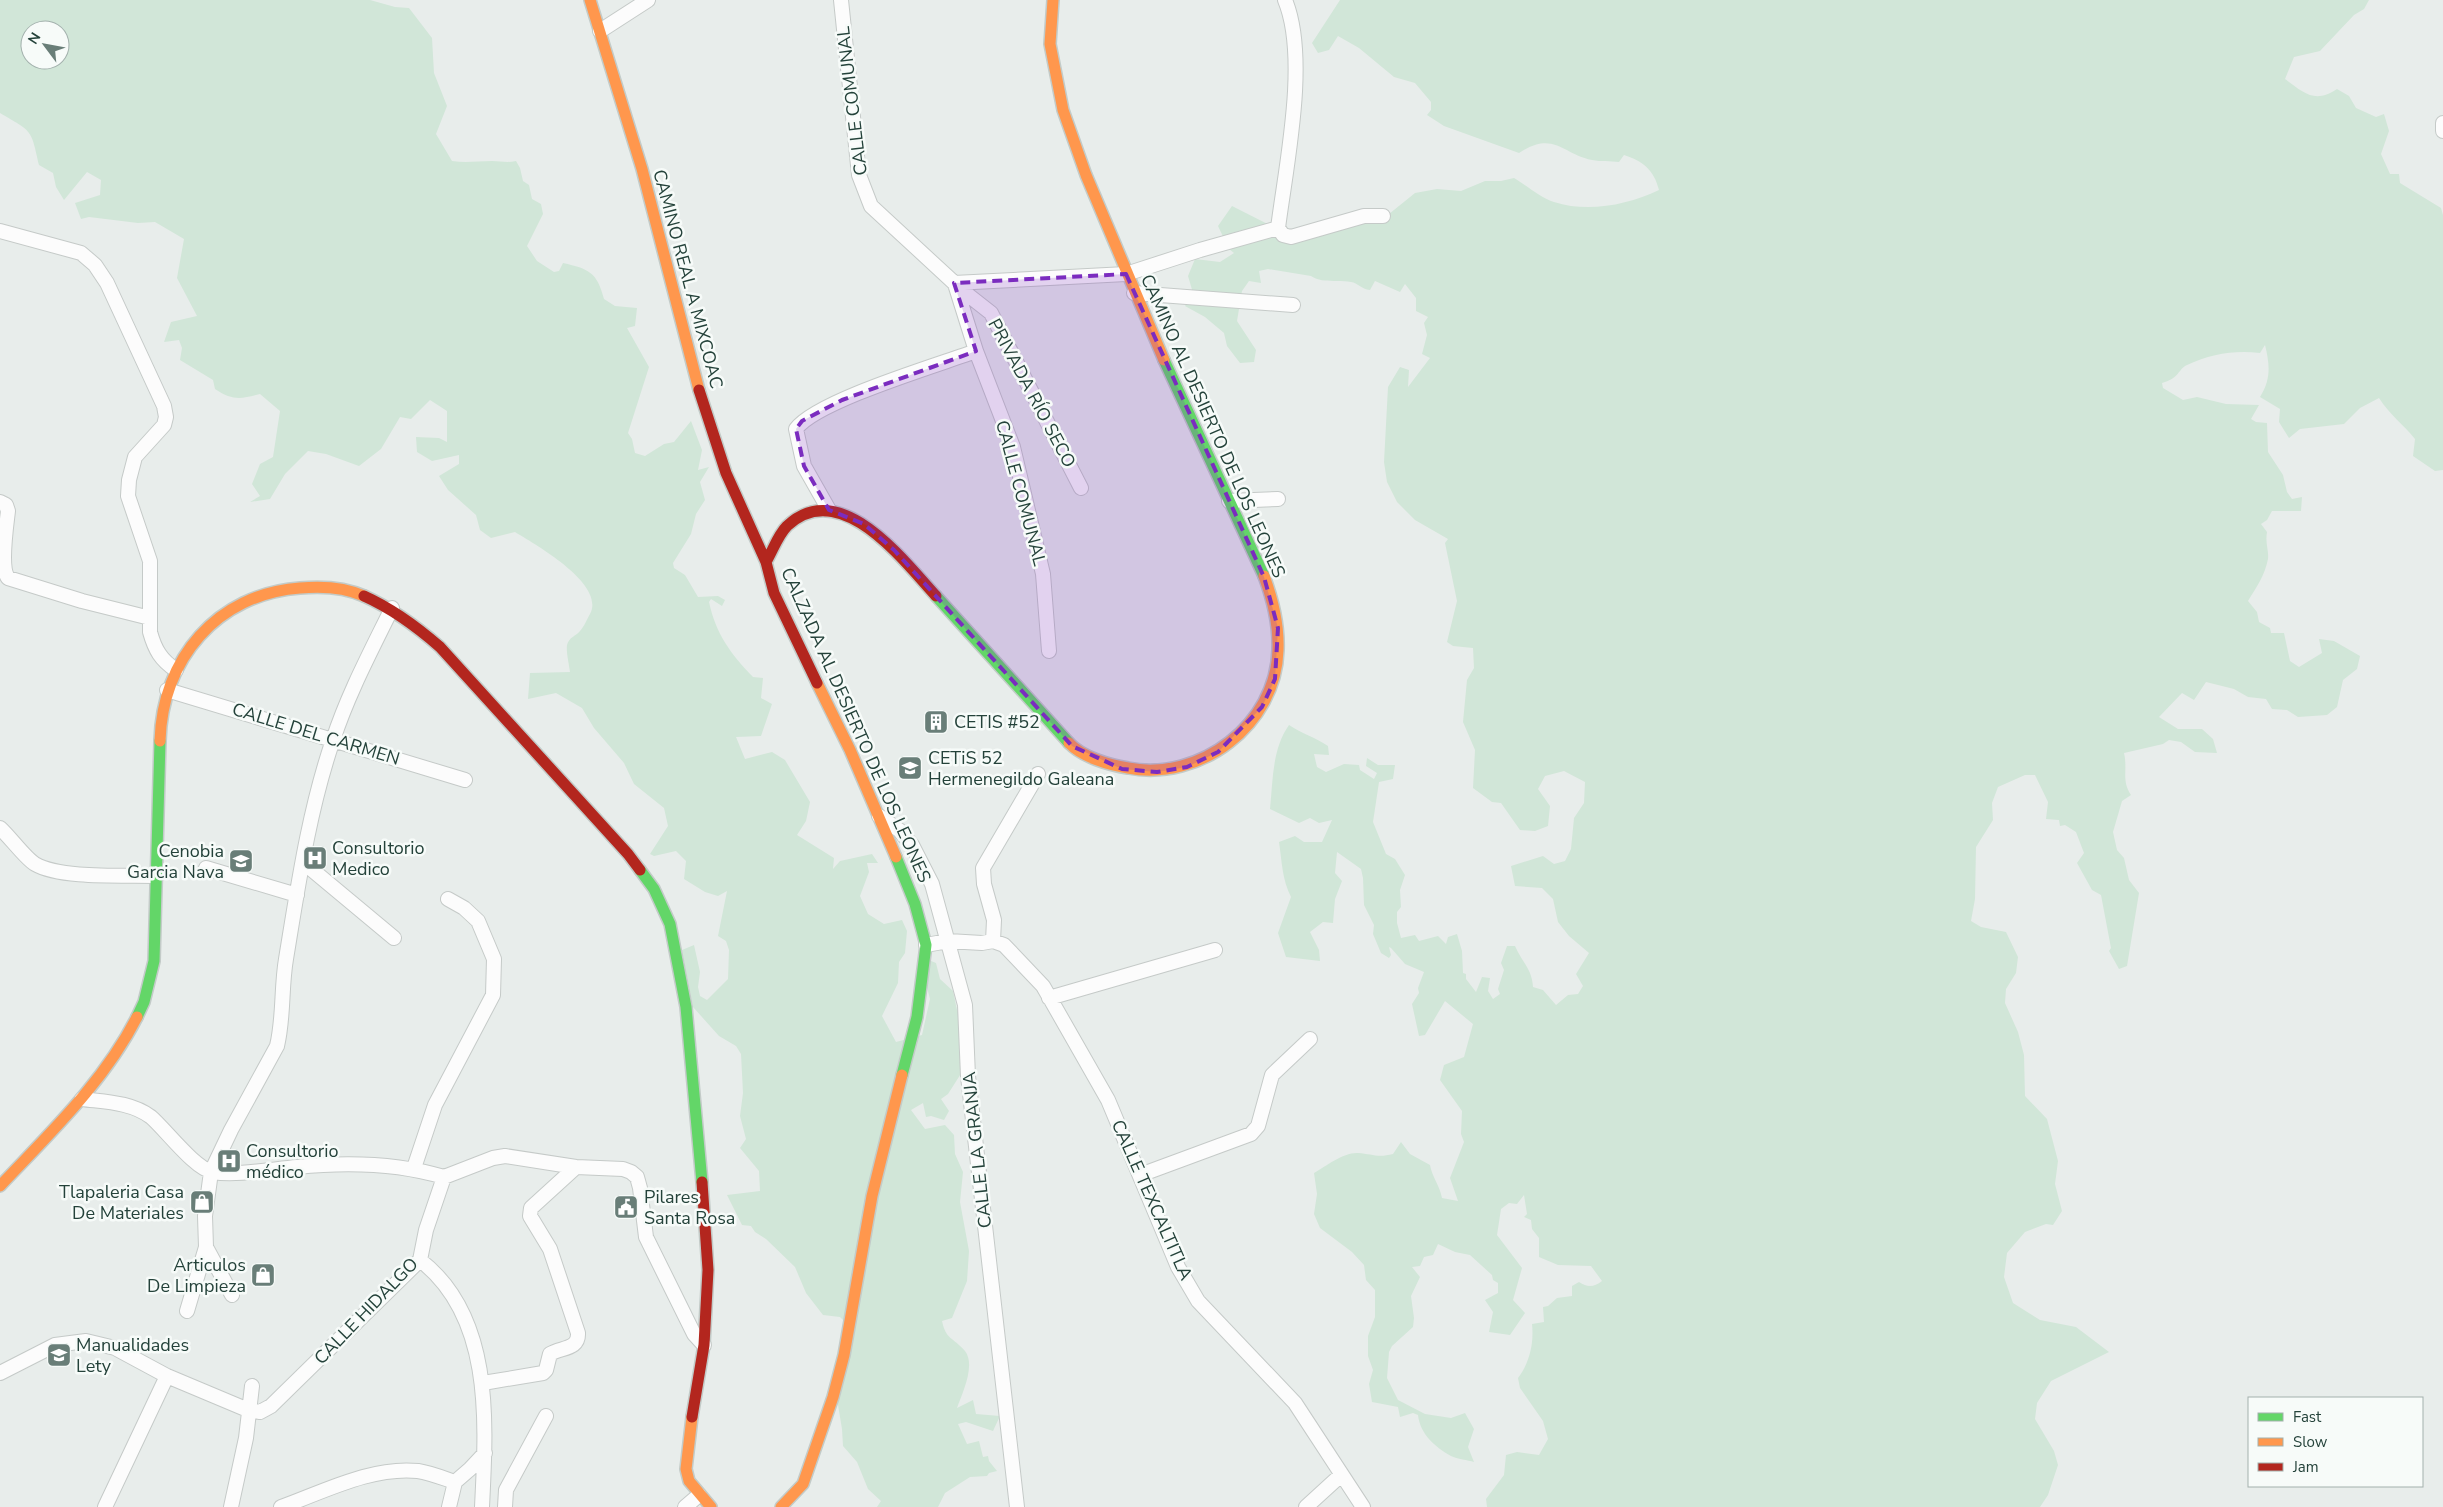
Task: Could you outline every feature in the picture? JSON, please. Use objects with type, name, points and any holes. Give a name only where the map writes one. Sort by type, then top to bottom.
[{"type":"street","name":"CAMINO REAL A MIXCOAC","points":[[590,0],[642,169],[695,379],[726,472],[766,562]]},
{"type":"street","points":[[600,31],[648,0]]},
{"type":"street","name":"CALLE COMUNAL","points":[[841,0],[859,175],[871,206],[954,283],[976,351],[1013,447],[1043,574],[1049,651]]},
{"type":"street","name":"CAMINO AL DESIERTO DE LOS LEONES","points":[[766,562],[782,533],[791,522],[807,513],[829,510],[852,516],[894,550],[1072,746],[1090,758],[1122,768],[1157,772],[1187,766],[1218,752],[1245,728],[1262,707],[1275,679],[1279,653],[1278,628],[1264,577],[1134,293],[1089,182],[1061,102],[1050,44],[1053,0]]},
{"type":"street","points":[[1281,232],[1296,84],[1292,18],[1285,0]]},
{"type":"street","points":[[2443,123],[2443,131]]},
{"type":"street","points":[[954,283],[1126,274],[1200,250],[1281,232],[1291,237],[1364,216],[1383,216]]},
{"type":"street","points":[[0,231],[81,253],[95,265],[107,282],[164,406],[166,417],[164,425],[135,457],[129,480],[128,496],[150,562],[150,632],[158,654],[164,662],[176,670]]},
{"type":"street","name":"PRIVADA RÍO SECO","points":[[954,283],[991,313],[1081,488]]},
{"type":"street","points":[[1134,293],[1293,305]]},
{"type":"street","points":[[829,510],[804,466],[796,429],[802,421],[842,400],[976,351]]},
{"type":"street","points":[[1229,501],[1278,499]]},
{"type":"street","points":[[0,502],[6,505],[8,511],[2,570],[8,578],[82,601],[150,618]]},
{"type":"street","name":"CALZADA AL DESIERTO DE LOS LEONES","points":[[766,562],[768,576],[774,593],[850,750],[916,904],[926,945],[917,1017],[872,1196],[844,1354],[833,1397],[803,1484],[781,1507]]},
{"type":"street","points":[[0,1186],[82,1099],[123,1044],[144,1002],[154,961],[160,725],[167,690],[176,670],[198,634],[220,614],[256,596],[310,584],[364,595],[392,608],[446,653],[628,854],[654,889],[670,924],[686,1007],[706,1226],[707,1310],[704,1345],[692,1416],[686,1469],[689,1481],[711,1507]]},
{"type":"street","points":[[187,1311],[206,1247],[205,1216],[211,1172],[231,1130],[277,1046],[281,1032],[286,961],[297,895],[318,793],[333,740],[353,688],[392,608]]},
{"type":"street","name":"CALLE DEL CARMEN","points":[[167,690],[465,780]]},
{"type":"street","points":[[926,945],[948,941],[982,943],[993,941],[994,920],[984,884],[983,868],[1038,774]]},
{"type":"street","name":"CALLE LA GRANJA","points":[[879,816],[899,830],[912,845],[932,884],[965,1004],[968,1076],[1018,1507]]},
{"type":"street","points":[[0,828],[34,863],[46,868],[64,873],[155,876]]},
{"type":"street","points":[[304,862],[394,938]]},
{"type":"street","points":[[206,868],[297,895]]},
{"type":"street","points":[[414,1168],[435,1105],[492,995],[494,959],[478,920],[464,908],[448,899]]},
{"type":"street","name":"CALLE TEXCALTITLA","points":[[993,941],[1004,945],[1043,986],[1050,998],[1108,1100],[1178,1267],[1198,1301],[1295,1403],[1362,1507]]},
{"type":"street","points":[[1050,998],[1215,950]]},
{"type":"street","points":[[1140,1175],[1251,1134],[1258,1126],[1272,1075],[1310,1039]]},
{"type":"street","points":[[82,1099],[118,1103],[150,1116],[181,1150],[211,1172],[306,1166],[378,1166],[414,1168],[444,1176],[493,1158],[505,1156],[576,1167],[623,1168],[637,1177],[646,1237],[694,1334],[704,1345]]},
{"type":"street","points":[[483,1382],[543,1374],[546,1370],[550,1354],[575,1344],[578,1333],[550,1249],[530,1216],[530,1212],[576,1167]]},
{"type":"street","name":"CALLE HIDALGO","points":[[248,1410],[260,1412],[271,1406],[420,1260],[426,1230],[444,1176]]},
{"type":"street","points":[[206,1247],[232,1295]]},
{"type":"street","points":[[420,1260],[436,1272],[461,1308],[483,1382],[485,1453],[482,1507]]},
{"type":"street","points":[[0,1373],[55,1345],[86,1341],[115,1348],[167,1376],[248,1410]]},
{"type":"street","points":[[107,1506],[167,1376]]},
{"type":"street","points":[[231,1507],[246,1438],[252,1386]]},
{"type":"street","points":[[505,1507],[506,1490],[546,1416]]},
{"type":"street","points":[[450,1507],[455,1482],[485,1453]]},
{"type":"street","points":[[281,1507],[366,1477],[396,1471],[418,1471],[455,1482]]},
{"type":"street","points":[[1306,1507],[1341,1475]]},
{"type":"street","points":[[685,1507],[699,1495]]},
{"type":"highlighted area","points":[[1126,274],[1264,577],[1278,628],[1275,679],[1262,707],[1218,752],[1187,767],[1157,772],[1122,769],[1072,746],[894,550],[864,524],[829,510],[804,466],[796,429],[802,421],[842,400],[976,351],[954,283]]},
{"type":"green space","points":[[0,0],[370,0],[395,7],[409,8],[432,38],[434,73],[447,106],[436,134],[452,161],[516,161],[523,181],[529,185],[532,199],[541,204],[543,214],[527,246],[537,261],[554,272],[559,271],[563,263],[586,270],[595,277],[604,299],[615,306],[637,308],[635,326],[627,328],[649,367],[628,433],[632,439],[635,453],[645,456],[664,444],[674,442],[691,421],[702,450],[698,470],[709,467],[700,482],[705,500],[696,514],[691,534],[673,563],[674,568],[685,575],[698,597],[718,596],[725,600],[722,606],[711,599],[709,602],[720,633],[737,660],[753,677],[763,678],[761,698],[772,704],[761,736],[736,737],[745,759],[772,752],[785,760],[810,802],[806,821],[797,835],[834,858],[833,869],[840,861],[872,854],[878,863],[867,863],[869,872],[860,896],[868,914],[884,924],[902,920],[907,931],[905,953],[899,962],[898,983],[882,1016],[896,1042],[922,1035],[930,999],[919,956],[936,963],[940,979],[953,991],[957,1010],[974,1040],[969,1061],[948,1094],[941,1099],[949,1111],[944,1120],[931,1116],[926,1117],[923,1103],[911,1110],[925,1129],[945,1125],[954,1135],[955,1154],[963,1172],[960,1202],[969,1251],[967,1281],[952,1318],[942,1321],[948,1335],[961,1346],[968,1357],[969,1371],[957,1408],[973,1400],[976,1414],[1000,1416],[993,1431],[966,1422],[958,1424],[967,1444],[979,1441],[983,1457],[988,1456],[989,1461],[997,1471],[989,1473],[987,1476],[970,1477],[945,1493],[938,1507],[877,1507],[881,1501],[868,1489],[857,1462],[843,1446],[835,1387],[855,1332],[840,1317],[823,1315],[806,1293],[795,1267],[766,1239],[755,1232],[751,1226],[742,1225],[727,1195],[760,1191],[759,1171],[740,1148],[746,1139],[740,1116],[743,1093],[741,1054],[736,1046],[719,1036],[693,1007],[682,950],[694,945],[700,972],[698,987],[700,996],[707,1000],[728,979],[729,950],[726,941],[718,936],[727,891],[718,896],[705,892],[684,879],[686,861],[676,851],[654,856],[650,854],[668,826],[664,808],[634,784],[624,763],[594,728],[582,708],[556,693],[528,699],[530,673],[570,672],[567,645],[571,638],[581,629],[590,614],[592,602],[588,590],[579,578],[566,567],[515,532],[491,538],[480,530],[476,515],[448,490],[439,476],[459,464],[459,455],[432,461],[417,452],[416,437],[439,438],[447,442],[447,411],[430,400],[411,419],[400,417],[381,449],[359,466],[326,454],[308,451],[285,474],[270,499],[250,502],[260,496],[252,484],[260,464],[273,457],[280,411],[260,394],[237,398],[221,393],[215,389],[213,380],[180,360],[182,348],[179,340],[164,342],[171,322],[197,316],[177,278],[184,239],[155,222],[138,223],[89,217],[81,219],[75,203],[100,195],[101,180],[87,172],[64,200],[56,187],[53,173],[39,165],[29,132],[0,113]]},
{"type":"green space","points":[[1340,0],[2369,0],[2364,9],[2354,15],[2320,51],[2294,57],[2285,79],[2310,95],[2322,96],[2337,89],[2349,96],[2356,108],[2376,117],[2384,114],[2389,131],[2381,154],[2390,174],[2399,174],[2400,183],[2441,208],[2443,215],[2443,470],[2435,471],[2413,456],[2415,439],[2379,398],[2360,408],[2344,424],[2300,429],[2289,438],[2279,422],[2280,409],[2260,397],[2268,378],[2268,359],[2265,345],[2260,353],[2232,353],[2196,361],[2184,367],[2172,379],[2162,383],[2163,388],[2183,400],[2197,397],[2226,404],[2259,405],[2251,419],[2256,422],[2267,423],[2268,452],[2283,475],[2287,492],[2292,499],[2302,497],[2301,511],[2272,511],[2267,520],[2261,524],[2267,532],[2267,565],[2248,601],[2257,612],[2259,622],[2270,628],[2271,633],[2284,633],[2290,661],[2299,667],[2322,653],[2319,639],[2334,641],[2360,656],[2357,669],[2343,680],[2337,707],[2327,715],[2298,717],[2287,710],[2272,709],[2266,699],[2248,697],[2234,689],[2206,682],[2194,700],[2182,693],[2159,717],[2178,729],[2202,729],[2213,739],[2217,753],[2195,752],[2181,742],[2169,740],[2163,744],[2124,753],[2125,780],[2131,795],[2122,801],[2113,832],[2117,850],[2124,858],[2129,880],[2139,893],[2127,966],[2119,969],[2109,951],[2111,948],[2101,895],[2092,890],[2077,863],[2084,853],[2076,832],[2065,825],[2060,826],[2059,820],[2046,819],[2048,802],[2035,775],[2025,775],[1998,787],[1992,803],[1993,820],[1976,847],[1975,899],[1971,921],[1981,927],[2006,932],[2018,957],[2016,973],[2006,989],[2005,1003],[2018,1032],[2024,1055],[2025,1096],[2047,1119],[2058,1161],[2055,1184],[2062,1211],[2053,1225],[2046,1224],[2025,1232],[2007,1253],[2004,1277],[2013,1303],[2040,1320],[2076,1327],[2109,1352],[2051,1381],[2037,1403],[2035,1419],[2054,1451],[2058,1465],[2048,1495],[2040,1507],[1487,1507],[1486,1499],[1504,1475],[1506,1455],[1517,1452],[1539,1455],[1548,1439],[1543,1421],[1520,1388],[1518,1378],[1526,1365],[1530,1352],[1532,1324],[1544,1322],[1543,1307],[1548,1306],[1557,1298],[1572,1296],[1572,1286],[1579,1282],[1591,1286],[1602,1281],[1591,1266],[1558,1265],[1539,1257],[1539,1238],[1532,1229],[1531,1220],[1524,1217],[1527,1214],[1524,1195],[1517,1204],[1509,1203],[1501,1209],[1497,1235],[1522,1268],[1513,1300],[1525,1313],[1510,1335],[1489,1332],[1493,1312],[1485,1300],[1498,1293],[1498,1283],[1493,1280],[1492,1275],[1470,1255],[1455,1252],[1438,1244],[1433,1255],[1424,1257],[1420,1266],[1412,1267],[1420,1277],[1411,1296],[1414,1318],[1413,1327],[1392,1346],[1389,1352],[1387,1378],[1398,1400],[1425,1414],[1451,1418],[1465,1413],[1474,1429],[1468,1447],[1474,1462],[1451,1456],[1434,1444],[1425,1434],[1418,1415],[1413,1413],[1400,1417],[1398,1407],[1372,1402],[1369,1384],[1373,1370],[1368,1356],[1368,1336],[1375,1317],[1375,1290],[1366,1280],[1364,1265],[1352,1252],[1320,1228],[1314,1214],[1317,1194],[1314,1173],[1335,1160],[1353,1153],[1379,1156],[1393,1154],[1401,1142],[1410,1154],[1430,1165],[1442,1198],[1458,1201],[1450,1178],[1464,1142],[1461,1134],[1462,1111],[1440,1080],[1444,1065],[1464,1057],[1473,1024],[1445,1001],[1425,1035],[1419,1036],[1412,1004],[1419,993],[1418,988],[1424,972],[1405,964],[1389,947],[1391,955],[1389,958],[1381,953],[1373,934],[1374,925],[1364,905],[1361,869],[1337,852],[1335,873],[1342,881],[1335,899],[1333,923],[1323,922],[1310,932],[1319,950],[1320,961],[1286,957],[1278,933],[1291,897],[1284,877],[1279,842],[1295,836],[1304,842],[1322,842],[1332,820],[1319,823],[1310,818],[1299,823],[1270,809],[1274,765],[1279,744],[1289,725],[1328,746],[1329,755],[1314,754],[1317,767],[1326,772],[1344,764],[1359,765],[1360,770],[1374,779],[1377,773],[1366,766],[1367,758],[1378,765],[1395,765],[1393,779],[1379,782],[1373,822],[1386,854],[1395,859],[1405,875],[1400,890],[1401,907],[1397,912],[1397,923],[1401,938],[1415,935],[1419,941],[1438,936],[1446,944],[1448,937],[1457,934],[1462,951],[1463,973],[1466,974],[1466,979],[1476,992],[1482,977],[1490,978],[1488,991],[1493,999],[1500,994],[1498,989],[1504,970],[1501,963],[1507,946],[1515,946],[1529,970],[1533,987],[1543,990],[1556,1005],[1568,995],[1578,994],[1583,986],[1576,974],[1589,953],[1569,936],[1558,922],[1553,899],[1542,888],[1515,886],[1511,866],[1543,856],[1554,864],[1565,861],[1571,849],[1574,818],[1584,803],[1585,782],[1564,771],[1545,776],[1538,789],[1550,806],[1548,826],[1535,831],[1520,830],[1501,803],[1492,802],[1473,788],[1475,750],[1463,722],[1467,680],[1474,668],[1473,648],[1453,646],[1447,642],[1457,601],[1445,543],[1448,539],[1415,520],[1397,502],[1387,482],[1384,462],[1388,387],[1400,367],[1409,370],[1408,387],[1430,358],[1422,354],[1427,335],[1424,323],[1428,317],[1416,311],[1416,298],[1405,284],[1400,292],[1375,281],[1370,290],[1346,281],[1326,281],[1311,276],[1268,269],[1259,271],[1261,283],[1249,281],[1242,291],[1237,321],[1256,350],[1254,362],[1240,363],[1227,346],[1224,333],[1205,317],[1185,306],[1193,293],[1188,276],[1195,259],[1220,262],[1234,253],[1229,249],[1218,226],[1232,206],[1293,237],[1389,214],[1415,193],[1437,189],[1461,191],[1485,181],[1501,181],[1514,178],[1549,200],[1580,207],[1607,206],[1621,203],[1659,190],[1654,177],[1647,167],[1637,160],[1624,155],[1619,162],[1595,161],[1550,144],[1531,146],[1519,153],[1444,126],[1427,115],[1431,110],[1431,102],[1415,83],[1394,77],[1359,48],[1338,36],[1329,50],[1318,53],[1312,43]]},
{"type":"traffic: fast","points":[[1164,360],[1264,576]]},
{"type":"traffic: fast","points":[[936,596],[1069,743]]},
{"type":"traffic: fast","points":[[137,1017],[144,1002],[154,961],[160,741]]},
{"type":"traffic: fast","points":[[896,857],[915,904],[926,945],[917,1017],[902,1075]]},
{"type":"traffic: fast","points":[[640,870],[654,889],[670,924],[686,1007],[702,1182]]},
{"type":"traffic: slow","points":[[590,0],[642,169],[699,390]]},
{"type":"traffic: slow","points":[[1053,0],[1050,44],[1063,110],[1086,175],[1164,360]]},
{"type":"traffic: slow","points":[[1069,743],[1088,756],[1113,765],[1155,770],[1182,766],[1207,757],[1229,742],[1249,724],[1264,702],[1274,677],[1278,650],[1277,631],[1273,603],[1264,576]]},
{"type":"traffic: slow","points":[[160,741],[163,711],[171,683],[183,658],[200,636],[220,617],[243,603],[270,593],[300,588],[333,588],[364,596]]},
{"type":"traffic: slow","points":[[817,683],[850,750],[896,857]]},
{"type":"traffic: slow","points":[[0,1186],[75,1106],[109,1063],[137,1017]]},
{"type":"traffic: slow","points":[[781,1507],[803,1484],[833,1397],[844,1355],[872,1196],[902,1075]]},
{"type":"traffic: slow","points":[[692,1417],[686,1469],[689,1481],[711,1507]]},
{"type":"traffic: jam","points":[[699,390],[726,473],[766,562],[774,593],[817,683]]},
{"type":"traffic: jam","points":[[766,562],[778,538],[787,526],[807,513],[828,511],[849,517],[869,529],[888,545],[936,596]]},
{"type":"traffic: jam","points":[[364,596],[404,618],[440,647],[628,854],[640,870]]},
{"type":"traffic: jam","points":[[692,1417],[704,1345],[708,1270],[702,1182]]},
{"type":"place","name":"CETIS #52","points":[[936,722]]},
{"type":"place","name":"CETiS 52 Hermenegildo Galeana","points":[[910,768]]},
{"type":"place","name":"Consultorio Medico","points":[[315,858]]},
{"type":"place","name":"Cenobia Garcia Nava","points":[[241,861]]},
{"type":"place","name":"Consultorio médico","points":[[229,1161]]},
{"type":"place","name":"Tlapaleria Casa De Materiales","points":[[202,1202]]},
{"type":"place","name":"Pilares Santa Rosa","points":[[626,1207]]},
{"type":"place","name":"Articulos De Limpieza","points":[[263,1275]]},
{"type":"place","name":"Manualidades Lety","points":[[59,1355]]}]
